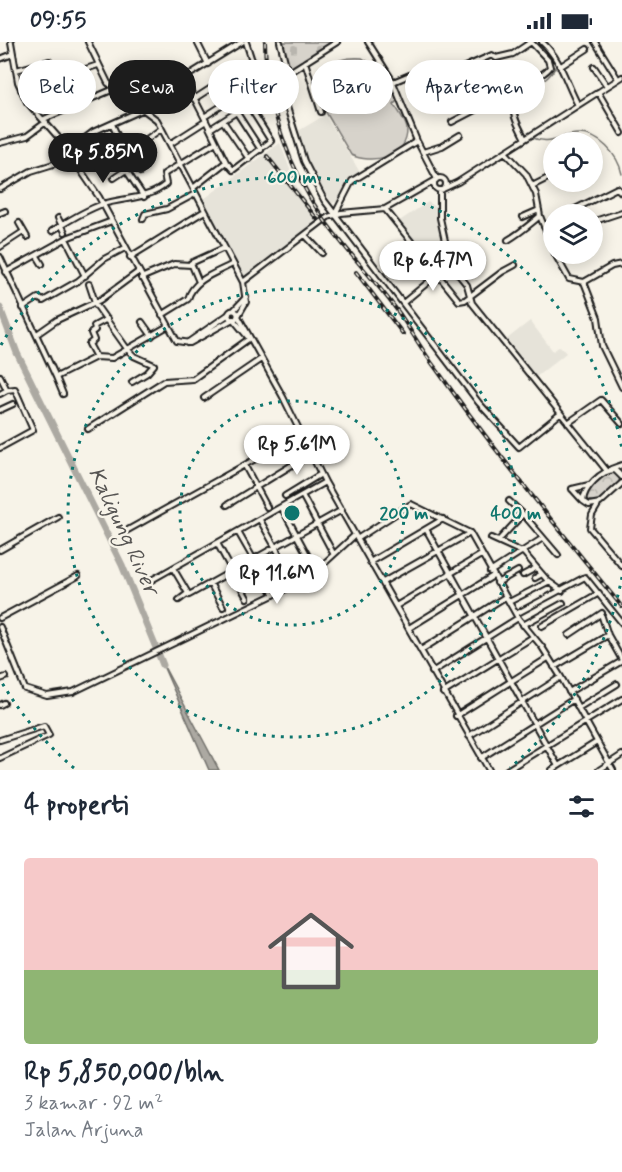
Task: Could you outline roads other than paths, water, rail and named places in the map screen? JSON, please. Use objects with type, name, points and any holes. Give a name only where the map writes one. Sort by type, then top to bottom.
[{"type":"street","points":[[11,42],[18,78]]},
{"type":"street","points":[[88,42],[108,82]]},
{"type":"street","points":[[196,71],[208,64],[197,42]]},
{"type":"street","points":[[215,60],[244,42],[253,60]]},
{"type":"street","points":[[280,42],[285,60]]},
{"type":"street","points":[[299,66],[337,42]]},
{"type":"street","points":[[368,42],[379,60]]},
{"type":"street","points":[[481,60],[490,56],[496,58],[513,54],[531,42],[548,60],[550,68],[545,72]]},
{"type":"street","points":[[542,42],[558,58],[562,73],[578,105]]},
{"type":"street","points":[[421,188],[440,190],[458,182],[620,78],[595,42]]},
{"type":"street","points":[[561,66],[587,49]]},
{"type":"street","points":[[0,58],[13,54]]},
{"type":"street","points":[[305,62],[311,81]]},
{"type":"street","points":[[594,67],[607,86]]},
{"type":"street","points":[[405,77],[393,82],[417,141],[436,179],[434,186],[440,190]]},
{"type":"street","points":[[598,92],[622,133]]},
{"type":"street","points":[[196,103],[226,162],[233,170],[270,143],[271,138],[255,114]]},
{"type":"street","points":[[38,114],[68,151],[103,204],[177,341],[187,343],[238,316],[245,306],[246,297],[243,282],[203,212],[170,144],[157,120],[148,114]]},
{"type":"street","points":[[0,143],[27,136],[45,121],[58,114]]},
{"type":"street","points":[[68,151],[86,136],[133,114]]},
{"type":"street","points":[[170,144],[212,114]]},
{"type":"street","points":[[210,129],[235,114]]},
{"type":"street","points":[[238,114],[261,150]]},
{"type":"street","points":[[288,114],[309,173],[335,214],[479,403],[519,447],[560,414]]},
{"type":"street","points":[[452,122],[467,114]]},
{"type":"street","points":[[514,114],[526,139]]},
{"type":"street","points":[[223,121],[249,159]]},
{"type":"street","points":[[112,124],[123,148],[140,172]]},
{"type":"street","points":[[141,143],[161,129]]},
{"type":"street","points":[[423,152],[441,146],[460,135]]},
{"type":"street","points":[[243,282],[335,214],[352,181],[417,141]]},
{"type":"street","points":[[52,231],[103,204],[144,197],[165,186],[164,174],[216,142]]},
{"type":"street","points":[[505,152],[524,172],[532,186],[543,224]]},
{"type":"street","points":[[0,189],[31,171],[73,158]]},
{"type":"street","points":[[193,188],[226,162]]},
{"type":"street","points":[[114,178],[126,170],[144,197]]},
{"type":"street","points":[[335,214],[385,209],[436,179],[458,182]]},
{"type":"street","points":[[444,180],[440,190],[440,218],[450,264],[466,285],[470,296],[560,414],[609,471],[618,471],[622,477]]},
{"type":"street","points":[[532,186],[543,180]]},
{"type":"street","points":[[583,204],[617,188],[622,193]]},
{"type":"street","points":[[143,219],[145,214],[167,208],[195,194]]},
{"type":"street","points":[[385,209],[459,301],[515,265]]},
{"type":"street","points":[[130,257],[203,212]]},
{"type":"street","points":[[603,218],[622,212]]},
{"type":"street","points":[[523,216],[540,213]]},
{"type":"street","points":[[508,240],[521,233],[523,228],[540,213]]},
{"type":"street","points":[[58,218],[65,232]]},
{"type":"street","points":[[6,272],[66,239],[112,220]]},
{"type":"street","points":[[19,223],[27,237]]},
{"type":"street","points":[[0,247],[23,232]]},
{"type":"street","points":[[305,235],[322,254]]},
{"type":"street","points":[[66,239],[85,276]]},
{"type":"street","points":[[23,308],[38,298],[43,301],[85,276],[104,259],[125,248]]},
{"type":"street","points":[[141,278],[174,264],[191,265],[224,248]]},
{"type":"street","points":[[37,256],[42,264]]},
{"type":"street","points":[[0,257],[63,394]]},
{"type":"street","points":[[162,315],[188,299],[189,291],[199,282],[233,264]]},
{"type":"street","points":[[403,303],[450,264]]},
{"type":"street","points":[[561,264],[569,279],[584,282],[612,266],[622,264]]},
{"type":"street","points":[[191,265],[199,282]]},
{"type":"street","points":[[37,334],[63,317],[95,303],[138,272]]},
{"type":"street","points":[[584,282],[599,325],[602,346],[622,387]]},
{"type":"street","points":[[89,284],[95,303],[128,350],[154,365],[147,373],[132,382]]},
{"type":"street","points":[[187,343],[229,314],[246,297]]},
{"type":"street","points":[[234,310],[302,433],[325,482],[410,628],[456,716],[489,770]]},
{"type":"street","points":[[229,314],[250,338]]},
{"type":"street","points":[[96,357],[89,344],[94,340],[91,333],[95,326],[107,320]]},
{"type":"street","points":[[142,322],[152,336]]},
{"type":"street","points":[[56,377],[96,357],[112,358],[168,326]]},
{"type":"street","points":[[88,429],[164,381],[193,379],[250,338]]},
{"type":"street","points":[[204,399],[261,359]]},
{"type":"street","points":[[0,376],[7,390]]},
{"type":"street","points":[[0,394],[15,389],[33,430],[0,448]]},
{"type":"street","points":[[568,423],[601,400],[622,424]]},
{"type":"street","points":[[0,410],[13,404]]},
{"type":"street","points":[[126,531],[302,433]]},
{"type":"street","points":[[227,505],[310,454]]},
{"type":"street","points":[[592,515],[572,489],[590,485],[609,471],[622,465]]},
{"type":"street","points":[[245,466],[267,507]]},
{"type":"street","points":[[285,496],[321,474]]},
{"type":"street","points":[[148,582],[325,482]]},
{"type":"street","points":[[622,483],[600,503],[592,515],[591,530],[622,565]]},
{"type":"street","points":[[584,503],[590,485]]},
{"type":"street","points":[[302,495],[333,554]]},
{"type":"street","points":[[509,501],[558,555]]},
{"type":"street","points":[[584,503],[600,503]]},
{"type":"street","points":[[0,627],[21,683],[36,694],[57,695],[73,692],[296,584],[316,571],[333,554],[356,537],[411,504],[470,533],[491,574],[523,625],[561,678],[614,770]]},
{"type":"street","points":[[282,508],[316,571]]},
{"type":"street","points":[[178,600],[342,510]]},
{"type":"street","points":[[498,541],[523,514]]},
{"type":"street","points":[[0,550],[58,517]]},
{"type":"street","points":[[370,561],[443,519]]},
{"type":"street","points":[[260,520],[296,584]]},
{"type":"street","points":[[426,529],[558,766]]},
{"type":"street","points":[[238,532],[274,595]]},
{"type":"street","points":[[383,582],[470,533]]},
{"type":"street","points":[[491,538],[524,553],[548,582],[562,591]]},
{"type":"street","points":[[410,628],[462,595],[543,538]]},
{"type":"street","points":[[218,543],[247,598]]},
{"type":"street","points":[[396,606],[481,555]]},
{"type":"street","points":[[173,568],[187,594]]},
{"type":"street","points":[[523,575],[536,568]]},
{"type":"street","points":[[497,583],[518,571]]},
{"type":"street","points":[[535,578],[542,574]]},
{"type":"street","points":[[0,618],[78,576]]},
{"type":"street","points":[[432,672],[517,616],[585,577],[622,623]]},
{"type":"street","points":[[509,602],[548,582]]},
{"type":"street","points":[[210,583],[223,607]]},
{"type":"street","points":[[542,626],[599,593]]},
{"type":"street","points":[[421,650],[506,597]]},
{"type":"street","points":[[523,625],[562,603]]},
{"type":"street","points":[[569,635],[602,613],[608,635],[622,661],[569,692]]},
{"type":"street","points":[[554,667],[608,635]]},
{"type":"street","points":[[443,693],[533,637]]},
{"type":"street","points":[[456,716],[548,658]]},
{"type":"street","points":[[0,679],[6,677]]},
{"type":"street","points":[[469,736],[561,678]]},
{"type":"street","points":[[578,708],[617,684]]},
{"type":"street","points":[[481,758],[574,699]]},
{"type":"street","points":[[507,770],[622,699]]},
{"type":"street","points":[[0,740],[44,726],[49,735],[0,756]]},
{"type":"street","points":[[552,770],[597,742]]},
{"type":"street","points":[[599,770],[622,755]]},
{"type":"waterway","points":[[540,44],[547,49]]},
{"type":"waterway","points":[[527,135],[519,118],[517,106],[520,98],[552,73],[557,62]]},
{"type":"waterway","points":[[531,137],[543,140],[578,134],[593,137],[612,153],[622,174]]},
{"type":"waterway","name":"Kaligung River","points":[[0,308],[17,353],[122,565],[163,665]]},
{"type":"railway","points":[[265,42],[270,89],[282,136],[290,158],[312,201],[334,233],[399,313],[482,431],[622,607]]},
{"type":"railway","points":[[267,156],[317,219]]},
{"type":"railway","points":[[356,272],[403,334]]}]
